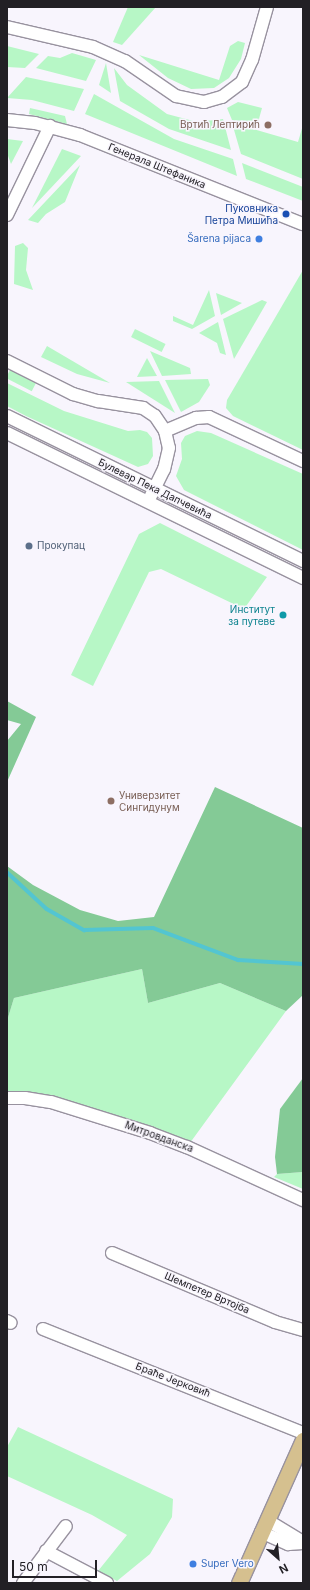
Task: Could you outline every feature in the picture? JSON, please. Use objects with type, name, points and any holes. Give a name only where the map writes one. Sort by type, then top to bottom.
[{"type":"main road","points":[[240,1583],[303,1440]]},
{"type":"street","points":[[7,27],[93,47],[126,61],[176,96],[204,102],[222,97],[242,82],[252,60],[267,7]]},
{"type":"street","name":"Генерала Штефаника","points":[[7,120],[50,126],[80,135],[303,224]]},
{"type":"street","points":[[7,215],[50,126]]},
{"type":"street","points":[[7,361],[73,394],[98,402],[143,408],[155,416],[165,431],[169,448],[166,464],[147,503]]},
{"type":"street","name":"Булевар Пека Дапчевића","points":[[7,416],[303,561]]},
{"type":"street","points":[[165,431],[196,418],[209,417],[303,461]]},
{"type":"street","name":"Булевар Пека Дапчевића","points":[[7,433],[147,503],[303,578]]},
{"type":"street","name":"Митровданска","points":[[7,1098],[25,1098],[52,1102],[150,1133],[187,1147],[303,1200]]},
{"type":"street","name":"Шемпетер Вртојба","points":[[112,1253],[275,1322],[303,1330]]},
{"type":"street","name":"Браће Јерковић","points":[[43,1329],[303,1432]]},
{"type":"street","points":[[23,1583],[66,1526]]},
{"type":"street","points":[[264,1526],[288,1544],[303,1543]]},
{"type":"street","points":[[46,1551],[107,1583]]},
{"type":"green space","points":[[128,7],[156,7],[122,45],[113,42]]},
{"type":"green space","points":[[238,41],[245,43],[241,59],[229,78],[214,88],[191,89],[168,78],[139,55],[219,80],[230,46]]},
{"type":"green space","points":[[7,46],[39,54],[25,68],[7,67]]},
{"type":"green space","points":[[72,53],[96,60],[86,81],[36,68],[48,56],[60,58]]},
{"type":"green space","points":[[106,63],[111,93],[99,85]]},
{"type":"green space","points":[[114,68],[127,85],[167,114],[197,122],[223,119],[231,150],[169,129],[120,101]]},
{"type":"green space","points":[[26,77],[84,89],[74,111],[32,100],[7,98]]},
{"type":"green space","points":[[94,94],[174,139],[233,159],[237,176],[85,114]]},
{"type":"green space","points":[[238,102],[262,108],[257,126],[232,120],[227,108]]},
{"type":"green space","points":[[30,108],[65,116],[67,124],[29,114]]},
{"type":"green space","points":[[232,123],[298,142],[303,125],[303,179],[241,154]]},
{"type":"green space","points":[[7,139],[23,141],[11,164],[7,153]]},
{"type":"green space","points":[[62,149],[81,156],[32,208]]},
{"type":"green space","points":[[242,163],[303,187],[303,201],[246,179]]},
{"type":"green space","points":[[80,165],[65,202],[46,214],[38,223],[28,220]]},
{"type":"green space","points":[[23,243],[28,248],[26,270],[33,290],[14,284],[15,246]]},
{"type":"green space","points":[[303,270],[303,450],[233,416],[226,408],[227,400]]},
{"type":"green space","points":[[209,290],[215,316],[192,329],[173,321],[173,316],[193,325]]},
{"type":"green space","points":[[216,293],[242,303],[221,315]]},
{"type":"green space","points":[[262,300],[267,302],[234,359],[223,319]]},
{"type":"green space","points":[[218,322],[226,355],[220,353],[217,343],[199,333]]},
{"type":"green space","points":[[135,329],[166,344],[162,352],[131,337]]},
{"type":"green space","points":[[47,346],[110,383],[77,374],[41,357]]},
{"type":"green space","points":[[150,351],[190,368],[191,374],[162,376]]},
{"type":"green space","points":[[147,358],[157,376],[137,377]]},
{"type":"green space","points":[[10,370],[36,383],[32,391],[7,379]]},
{"type":"green space","points":[[208,379],[210,385],[199,402],[181,412],[165,380]]},
{"type":"green space","points":[[159,381],[175,413],[126,382]]},
{"type":"green space","points":[[7,383],[64,411],[128,431],[140,430],[147,432],[152,438],[153,456],[148,464],[138,467],[26,416],[7,406]]},
{"type":"green space","points":[[197,431],[211,433],[303,474],[303,550],[184,490],[176,476],[182,459],[181,443],[185,436]]},
{"type":"green space","points":[[160,523],[267,577],[244,609],[161,569],[149,572],[93,686],[71,675],[139,534]]},
{"type":"green space","points":[[7,701],[36,717],[7,782],[7,741],[21,724],[7,720]]},
{"type":"green space","points":[[215,787],[303,828],[303,995],[286,1011],[220,983],[148,1003],[142,969],[14,998],[7,1021],[7,866],[33,885],[80,910],[118,921],[154,917]]},
{"type":"green space","points":[[142,969],[148,1003],[220,983],[286,1011],[187,1147],[115,1122],[7,1098],[7,1021],[14,998]]},
{"type":"green space","points":[[303,1078],[303,1172],[277,1174],[275,1157],[280,1109]]},
{"type":"green space","points":[[303,1172],[303,1189],[274,1177],[277,1174]]},
{"type":"green space","points":[[18,1427],[173,1499],[172,1517],[150,1554],[117,1581],[98,1571],[127,1535],[92,1515],[7,1476],[7,1447]]},
{"type":"waterway","points":[[7,872],[47,909],[84,930],[153,928],[238,960],[303,964]]},
{"type":"place","name":"Вртић Лептирић","points":[[268,125]]},
{"type":"place","name":"Пуковника Петра Мишића","points":[[286,214]]},
{"type":"place","name":"Šarena pijaca","points":[[259,239]]},
{"type":"place","name":"Прокупац","points":[[29,546]]},
{"type":"place","name":"Институт за путеве","points":[[283,615]]},
{"type":"place","name":"Универзитет Сингидунум","points":[[111,801]]},
{"type":"place","name":"Super Vero","points":[[193,1564]]}]
